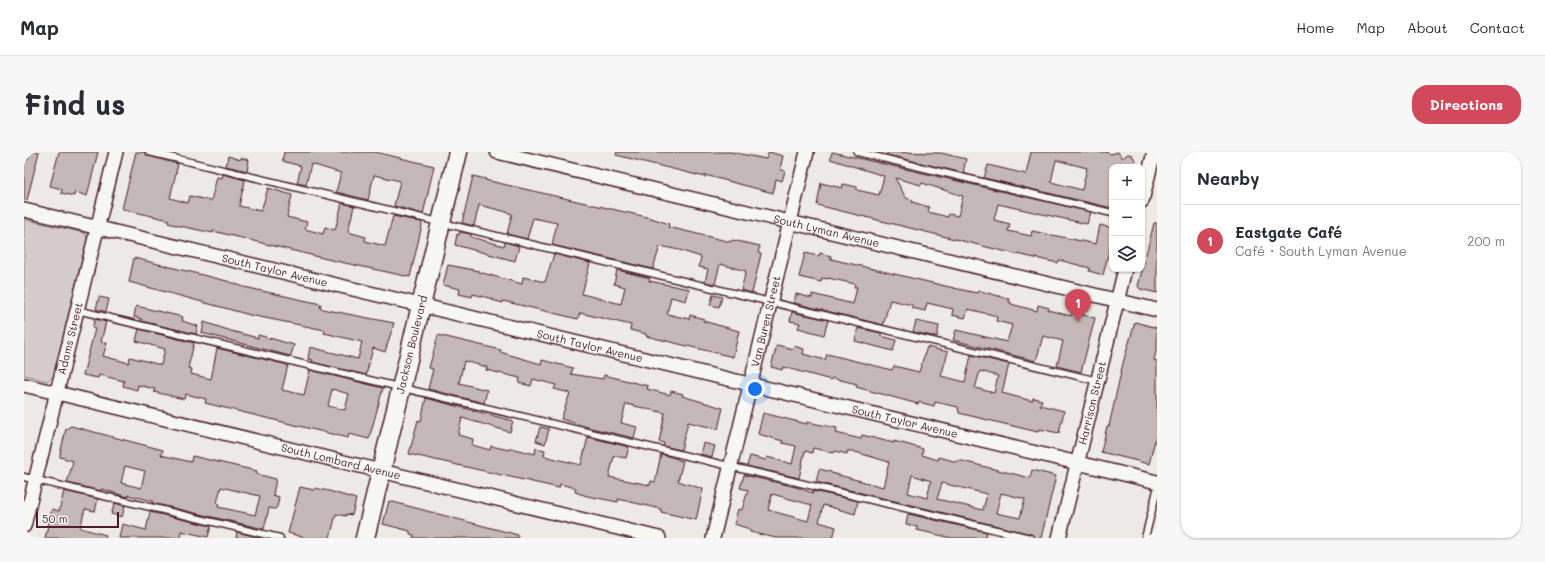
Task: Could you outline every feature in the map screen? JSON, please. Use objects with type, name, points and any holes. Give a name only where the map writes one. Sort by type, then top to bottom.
[{"type":"street","name":"Adams Street","points":[[24,526],[30,478],[57,393],[116,152]]},
{"type":"street","name":"Jackson Boulevard","points":[[365,538],[458,152]]},
{"type":"street","name":"South Lyman Avenue","points":[[497,152],[1157,310]]},
{"type":"street","name":"Van Buren Street","points":[[713,538],[807,152]]},
{"type":"street","points":[[1142,200],[1154,152]]},
{"type":"street","name":"South Taylor Avenue","points":[[24,210],[421,304],[1157,482]]},
{"type":"street","name":"Harrison Street","points":[[1059,538],[1124,272]]},
{"type":"street","name":"South Lombard Avenue","points":[[24,385],[658,538]]},
{"type":"lane","points":[[149,152],[1098,381]]},
{"type":"lane","points":[[857,152],[1109,212]]},
{"type":"lane","points":[[77,310],[1030,538]]},
{"type":"lane","points":[[30,478],[280,538]]},
{"type":"lane","points":[[1145,538],[1157,490]]},
{"type":"shaded area","points":[[24,219],[85,233],[87,239],[53,377],[47,381],[24,375]]},
{"type":"building","points":[[29,152],[39,152],[27,200],[24,200],[24,159],[28,160]]},
{"type":"building","points":[[59,152],[98,152],[87,196],[75,192],[74,196],[61,193],[62,189],[50,186]]},
{"type":"building","points":[[136,152],[145,152],[148,156],[178,164],[170,198],[188,203],[190,196],[211,201],[217,177],[222,178],[223,174],[245,180],[239,206],[261,211],[268,188],[292,195],[287,217],[307,222],[305,229],[323,234],[325,227],[335,230],[342,203],[354,206],[348,232],[366,237],[365,241],[385,246],[393,216],[421,222],[422,225],[410,277],[331,260],[213,231],[213,233],[180,226],[168,223],[169,220],[122,209]]},
{"type":"building","points":[[284,152],[375,152],[434,166],[423,214],[394,206],[400,181],[374,175],[368,200],[336,192],[341,173],[311,164],[306,185],[297,183],[301,166],[282,161]]},
{"type":"building","points":[[617,152],[731,152],[766,159],[769,152],[783,156],[780,169],[785,171],[782,181],[776,179],[773,193],[705,175],[705,177],[616,155]]},
{"type":"building","points":[[832,152],[1091,212],[1087,224],[998,204],[994,220],[1010,224],[1008,231],[1031,236],[1032,231],[1096,244],[1100,225],[1109,227],[1109,251],[1103,275],[1089,271],[1090,268],[1059,260],[1058,263],[1003,251],[817,205],[821,183],[842,188],[843,184],[857,187],[857,190],[879,195],[884,176],[830,159]],"holes":[[[895,178],[921,185],[922,183],[963,196],[958,216],[949,214],[948,217],[928,212],[929,207],[912,202],[913,200],[906,198]]]},
{"type":"building","points":[[887,152],[941,153],[966,159],[963,173],[887,155]]},
{"type":"building","points":[[1031,152],[1105,152],[1111,154],[1118,152],[1122,158],[1128,154],[1132,155],[1135,160],[1134,164],[1109,164],[1109,207],[984,178],[988,165],[1026,174]],"holes":[[[1056,160],[1087,168],[1082,190],[1051,182]]]},
{"type":"building","points":[[228,156],[240,160],[241,158],[249,160],[247,171],[226,166]]},
{"type":"building","points":[[473,176],[651,218],[669,224],[668,227],[731,242],[732,240],[760,246],[758,253],[761,254],[752,293],[741,290],[746,271],[720,264],[715,284],[705,282],[708,269],[699,267],[701,257],[679,250],[660,246],[653,269],[552,245],[557,223],[533,218],[527,239],[507,234],[512,214],[479,205],[474,226],[462,223]]},
{"type":"building","points":[[1154,223],[1157,223],[1157,293],[1140,289],[1138,286],[1142,272],[1145,272],[1145,258]]},
{"type":"building","points":[[460,232],[471,234],[471,237],[504,246],[505,242],[519,246],[515,261],[455,245],[457,234],[459,235]]},
{"type":"building","points":[[805,253],[819,256],[820,253],[831,256],[831,259],[958,289],[977,293],[978,291],[981,291],[1009,299],[1011,304],[1037,311],[1038,305],[1049,308],[1048,310],[1071,316],[1072,312],[1095,318],[1081,372],[1057,366],[1063,341],[1043,336],[1036,361],[953,340],[956,330],[1007,342],[1012,325],[996,321],[997,317],[993,315],[968,309],[965,318],[952,315],[953,309],[927,303],[925,311],[912,308],[912,305],[890,300],[883,325],[794,303],[796,294],[812,298],[812,294],[853,304],[857,287],[854,287],[855,284],[828,278],[822,278],[821,282],[799,277]]},
{"type":"building","points":[[554,254],[590,263],[582,294],[621,304],[625,287],[614,284],[617,270],[650,278],[649,281],[689,289],[686,301],[671,297],[667,314],[689,319],[690,315],[704,319],[703,321],[739,331],[733,357],[646,336],[646,334],[630,330],[631,325],[580,313],[578,319],[503,301],[503,303],[473,294],[472,297],[459,294],[460,289],[443,285],[448,265],[479,271],[522,284],[523,277],[545,282]]},
{"type":"building","points":[[134,258],[227,281],[244,287],[321,304],[320,308],[327,310],[394,323],[385,352],[373,348],[366,375],[312,362],[313,360],[308,359],[310,347],[358,359],[362,342],[324,333],[325,330],[250,315],[129,282]]},
{"type":"building","points":[[713,295],[722,297],[719,307],[710,305]]},
{"type":"building","points":[[99,297],[109,299],[106,312],[96,309]]},
{"type":"building","points":[[136,306],[183,317],[182,321],[198,326],[196,334],[141,321],[142,319],[134,317]]},
{"type":"building","points":[[792,312],[828,320],[824,335],[798,328],[800,323],[790,321]]},
{"type":"building","points":[[95,319],[106,322],[101,342],[107,343],[103,356],[129,363],[130,357],[161,365],[165,349],[136,341],[139,329],[194,343],[188,368],[192,369],[191,374],[211,379],[217,348],[288,365],[282,390],[304,395],[310,370],[383,388],[369,439],[349,434],[348,438],[205,403],[206,399],[186,394],[184,399],[154,392],[155,389],[138,385],[137,390],[123,386],[124,381],[99,375],[98,378],[83,375],[95,329],[92,328]],"holes":[[[332,389],[349,394],[345,410],[328,406]]]},
{"type":"building","points":[[916,321],[939,326],[937,337],[913,332]]},
{"type":"building","points":[[204,322],[258,338],[258,335],[294,345],[291,355],[290,356],[202,333]]},
{"type":"building","points":[[1135,322],[1157,328],[1157,347],[1154,360],[1157,361],[1157,432],[1149,464],[1101,452],[1107,426],[1109,426],[1123,363]]},
{"type":"building","points":[[858,328],[881,333],[881,336],[896,340],[893,351],[855,341]]},
{"type":"building","points":[[438,335],[501,350],[500,352],[541,364],[542,360],[573,368],[571,374],[603,379],[604,375],[648,386],[647,389],[670,395],[671,391],[683,394],[682,396],[723,408],[718,429],[688,422],[681,450],[663,446],[664,443],[659,442],[665,413],[626,404],[621,423],[637,427],[634,438],[591,428],[561,419],[570,393],[554,389],[556,385],[533,379],[531,386],[519,383],[520,378],[486,370],[487,367],[464,361],[459,383],[487,390],[484,403],[428,389],[433,369],[429,368]]},
{"type":"building","points":[[777,345],[793,349],[794,346],[804,349],[803,354],[825,360],[827,354],[892,370],[894,366],[919,372],[927,347],[948,352],[941,376],[965,382],[971,355],[1009,364],[1002,393],[1032,401],[1033,398],[1042,400],[1040,405],[1064,411],[1059,433],[1039,429],[1038,432],[959,413],[958,407],[935,402],[934,406],[919,402],[918,404],[856,387],[857,384],[832,378],[831,380],[783,367],[782,370],[771,367]],"holes":[[[980,371],[998,376],[994,393],[975,388]]]},
{"type":"building","points":[[426,398],[513,421],[510,432],[462,418],[458,435],[473,439],[472,445],[490,450],[491,446],[509,450],[510,448],[535,454],[536,448],[545,450],[544,456],[581,465],[588,437],[629,447],[626,458],[614,456],[609,477],[650,485],[651,481],[655,482],[661,454],[683,461],[678,481],[703,489],[696,520],[661,512],[661,509],[618,499],[618,502],[587,496],[575,492],[576,488],[560,484],[559,488],[409,454],[418,420],[421,421]]},
{"type":"building","points":[[763,413],[807,424],[807,422],[837,428],[836,433],[861,439],[862,435],[909,445],[923,449],[922,455],[938,460],[939,457],[957,462],[958,460],[1030,478],[1032,470],[1056,476],[1041,538],[1034,538],[1031,534],[816,482],[819,469],[883,487],[889,462],[852,451],[847,451],[847,454],[835,451],[834,453],[813,448],[812,453],[805,451],[799,478],[747,466],[750,456],[766,460],[767,457],[792,464],[796,446],[782,443],[783,441],[758,434]],"holes":[[[912,475],[931,481],[927,498],[908,493]],[[942,483],[987,494],[983,510],[937,499]],[[1001,493],[1025,499],[1020,518],[996,513]]]},
{"type":"building","points":[[71,426],[163,450],[161,455],[191,462],[192,456],[257,471],[256,474],[276,479],[273,495],[279,497],[277,507],[275,509],[269,508],[264,529],[152,503],[153,501],[128,495],[128,497],[101,489],[101,491],[67,483],[73,461],[60,457],[66,429]],"holes":[[[125,466],[145,471],[141,488],[121,483]],[[221,487],[260,496],[255,515],[218,507],[219,504],[217,503]]]},
{"type":"building","points":[[540,427],[549,429],[545,444],[536,441]]},
{"type":"building","points":[[703,443],[715,446],[712,457],[700,454]]},
{"type":"building","points":[[744,475],[796,487],[813,493],[813,491],[858,501],[855,514],[823,505],[819,522],[836,527],[833,538],[776,538],[750,532],[750,529],[734,524],[738,509],[742,510],[748,490],[740,488]],"holes":[[[772,494],[812,505],[808,521],[768,510]]]},
{"type":"building","points":[[300,487],[329,491],[356,499],[352,515],[346,514],[346,516],[336,514],[330,538],[306,538],[288,533]]},
{"type":"building","points":[[64,491],[98,499],[95,511],[85,509],[80,528],[106,535],[105,538],[45,538],[52,509],[59,511]]},
{"type":"building","points":[[389,501],[518,535],[518,538],[413,538],[414,535],[410,534],[410,531],[383,524]]},
{"type":"building","points":[[115,503],[125,506],[122,517],[111,514]]},
{"type":"building","points":[[150,512],[211,526],[208,537],[181,531],[180,538],[119,538],[122,524],[146,530]]},
{"type":"building","points":[[908,514],[987,532],[985,538],[952,538],[917,530],[917,527],[906,524]]},
{"type":"building","points":[[237,532],[261,538],[236,538]]},
{"type":"place","name":"Eastgate Café","points":[[1078,322]]}]
